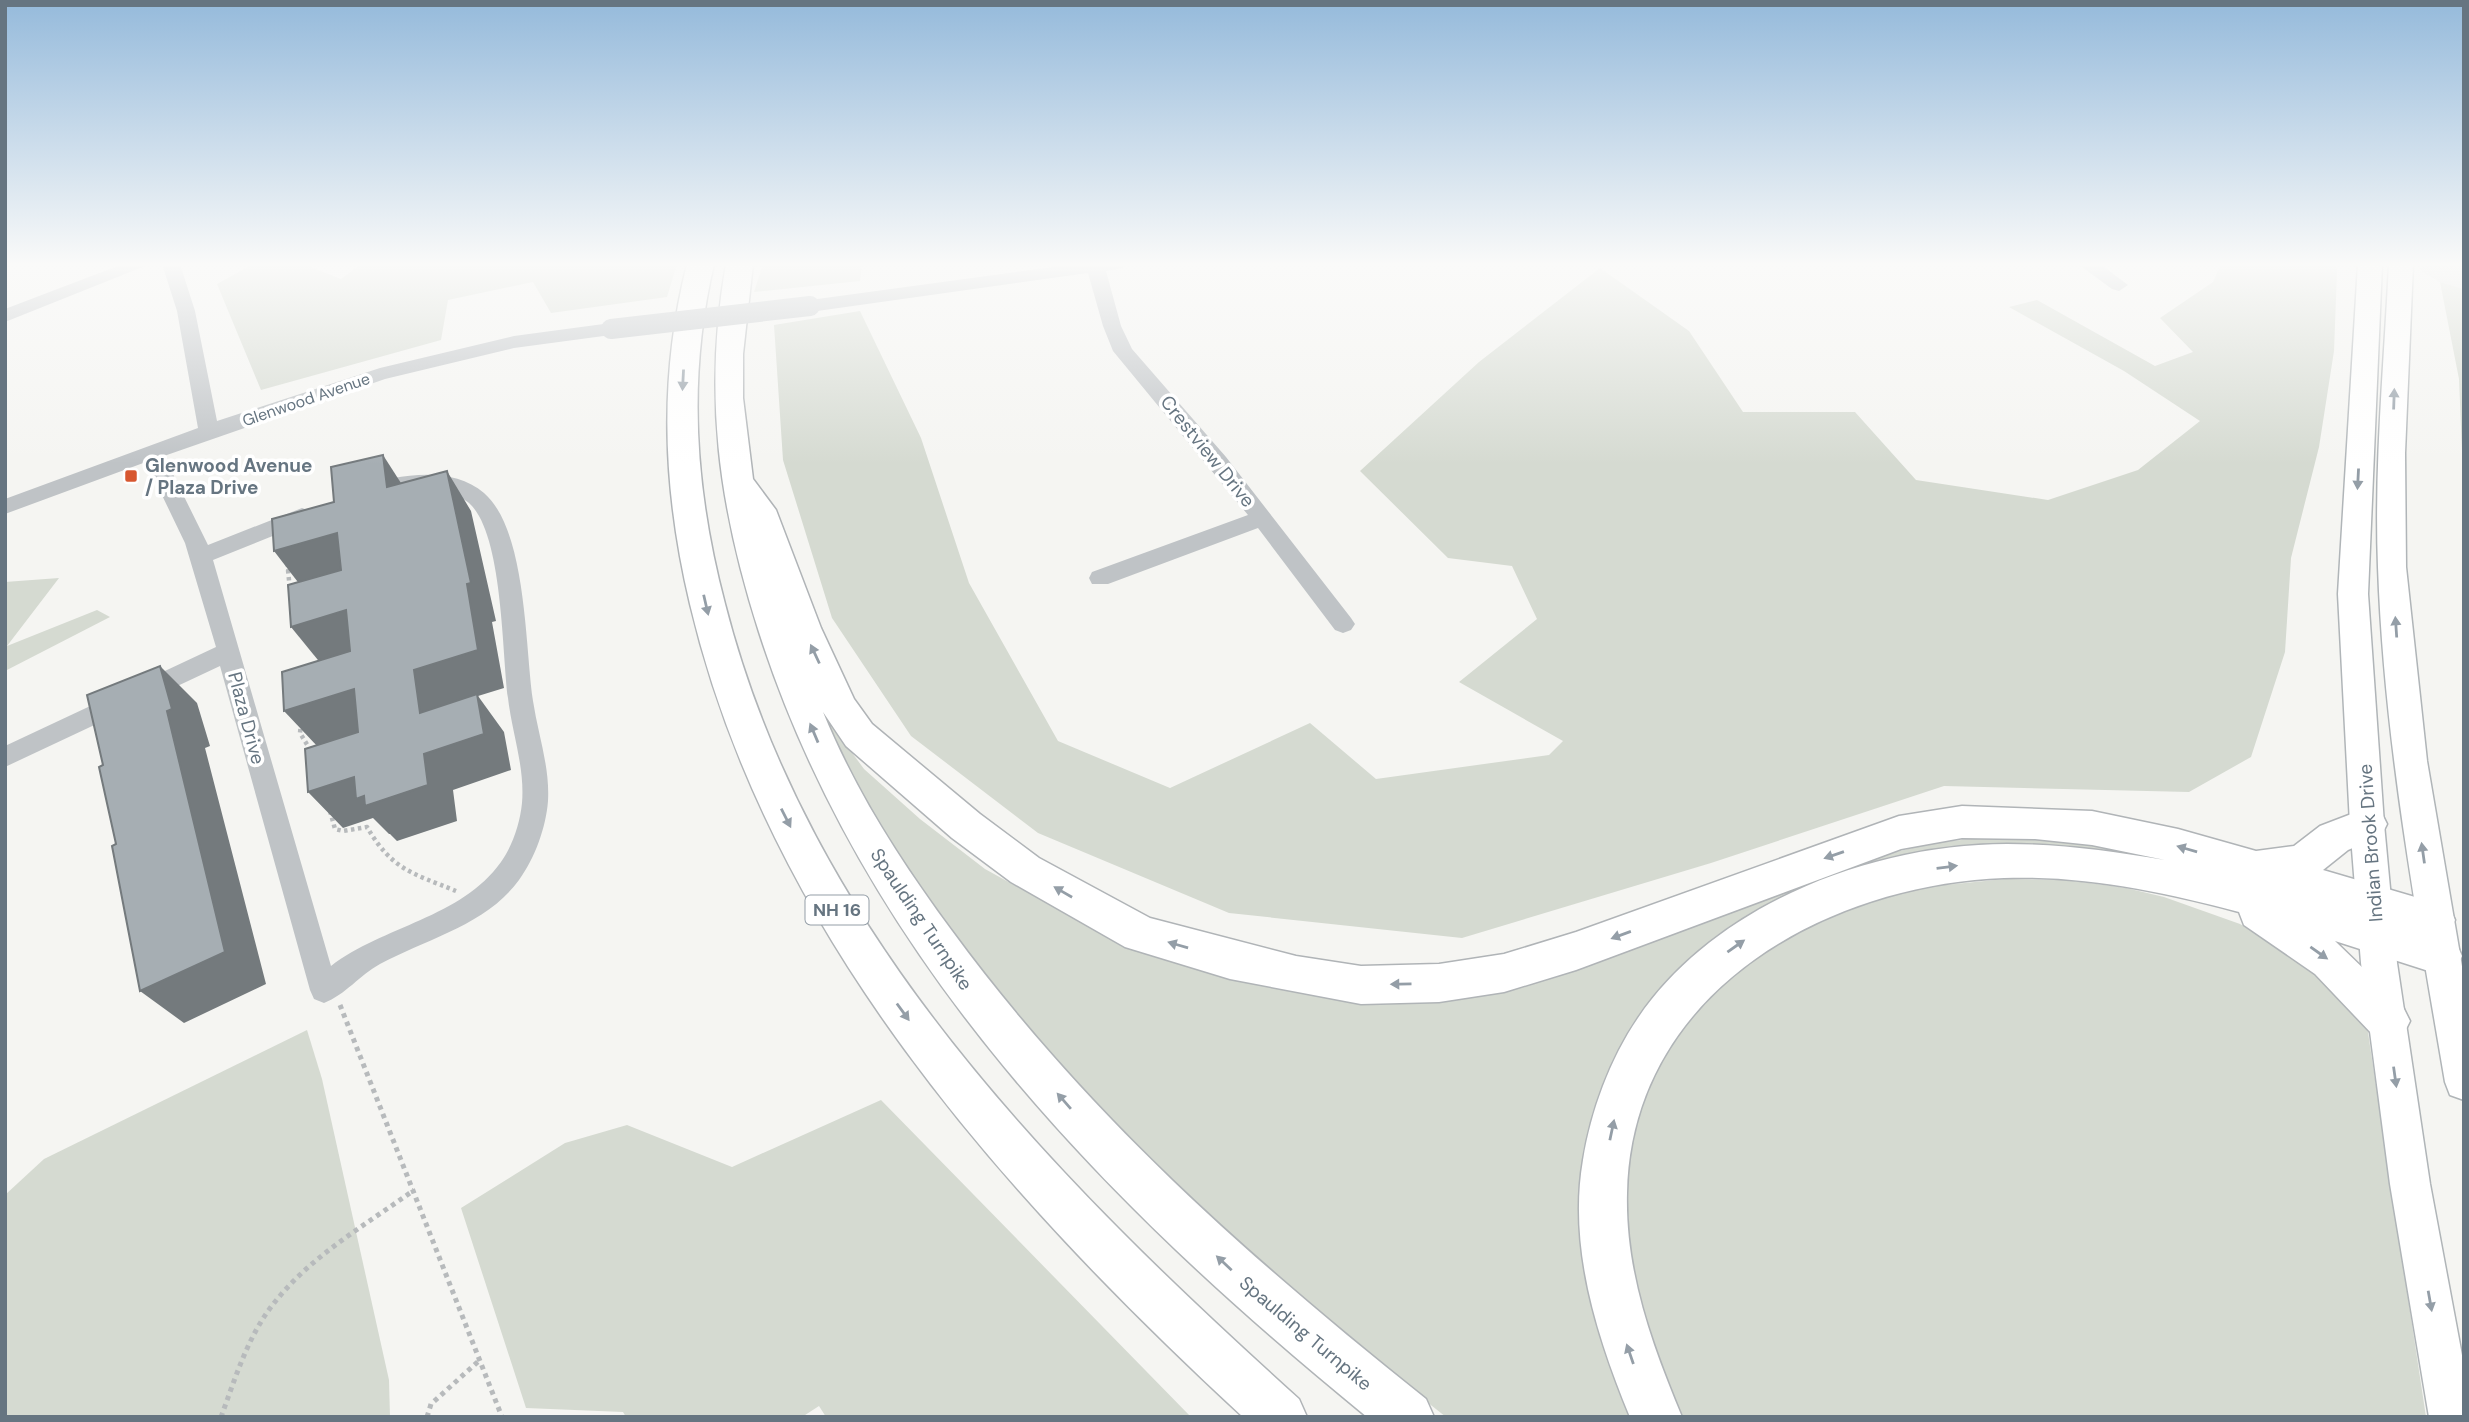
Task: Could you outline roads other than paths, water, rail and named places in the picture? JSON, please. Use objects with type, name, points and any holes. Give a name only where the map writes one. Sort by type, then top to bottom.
[{"type":"highway","name":"NH 16","points":[[688,330],[681,426],[685,483],[697,569],[714,637],[746,733],[803,853],[885,988],[995,1130],[1135,1280],[1281,1417]]},
{"type":"highway","name":"Spaulding Turnpike","points":[[731,330],[727,378],[735,479],[765,599],[817,741],[860,828],[976,998],[1138,1182],[1244,1282],[1408,1417]]},
{"type":"highway","points":[[735,479],[760,510],[804,628],[839,707],[859,735],[965,826],[1026,870],[1140,934],[1230,960],[1296,975],[1361,985],[1439,983],[1504,973],[1576,951],[1899,833],[1962,822],[2035,823],[2092,828],[2178,846],[2242,881],[2330,961],[2388,1021]]},
{"type":"highway","points":[[2242,881],[2297,863],[2324,849],[2334,838],[2367,824]]},
{"type":"highway","points":[[1656,1417],[1623,1331],[1612,1287],[1605,1243],[1606,1160],[1616,1112],[1637,1057],[1675,1003],[1730,950],[1790,914],[1839,892],[1916,871],[2002,861],[2070,864],[2242,881],[2438,938]]},
{"type":"main road","name":"Indian Brook Drive","points":[[2367,330],[2353,594],[2367,824],[2375,919],[2410,1184],[2451,1417]]},
{"type":"main road","points":[[2396,330],[2390,477],[2392,568],[2409,757],[2464,1082]]},
{"type":"street","points":[[190,330],[209,431]]},
{"type":"street","name":"Glenwood Avenue","points":[[5,507],[209,431],[422,362],[514,342],[601,330]]},
{"type":"street","name":"Crestview Drive","points":[[1114,330],[1123,351],[1176,409],[1343,624]]},
{"type":"street","name":"Plaza Drive","points":[[152,453],[184,517],[199,557],[216,601],[324,990],[346,970],[371,955],[480,900],[509,871],[524,846],[533,819],[536,798],[519,696],[509,587],[492,522],[477,499],[437,484],[407,482],[340,501],[199,557]]},
{"type":"street","points":[[1100,578],[1262,518]]},
{"type":"street","points":[[5,757],[229,651]]},
{"type":"place","name":"Glenwood Avenue / Plaza Drive","points":[[131,476]]}]
